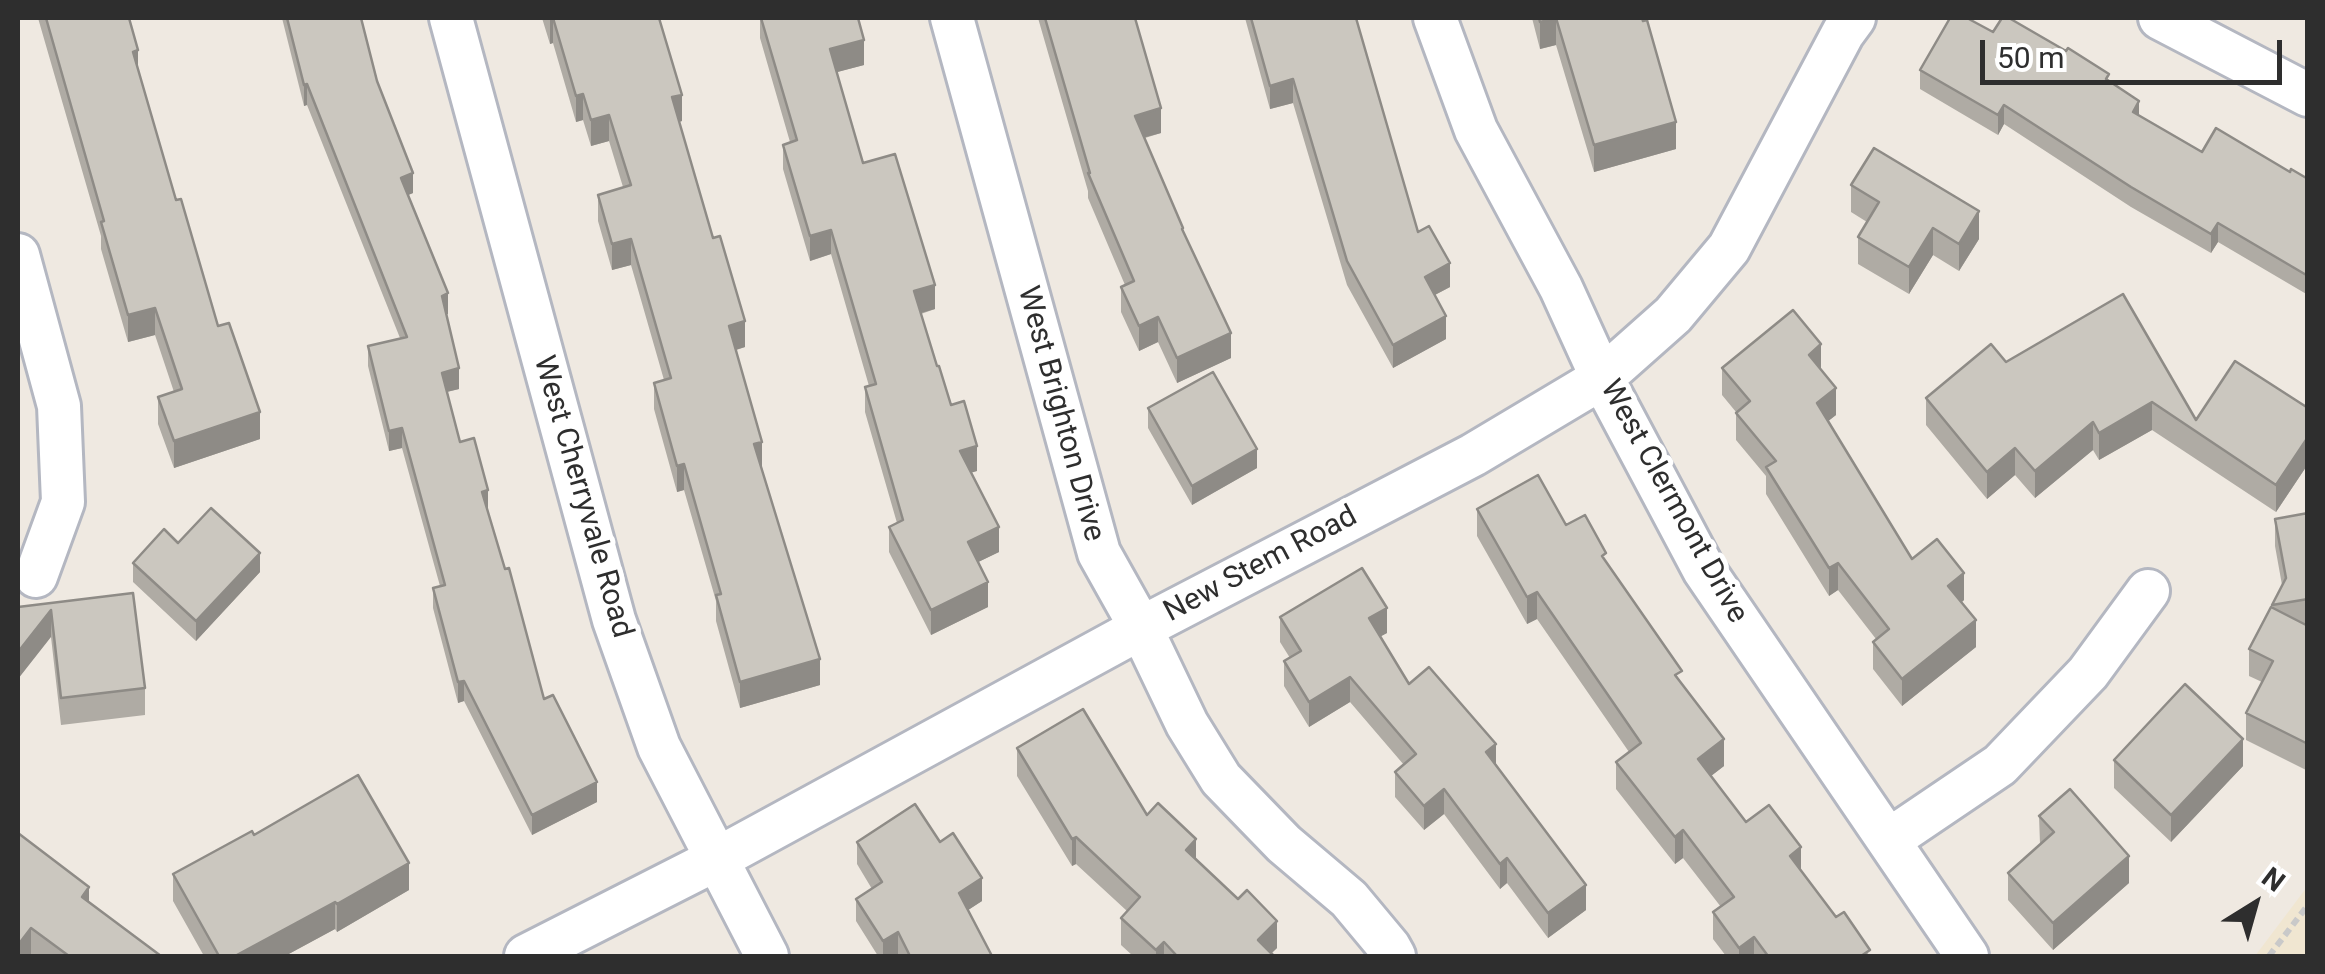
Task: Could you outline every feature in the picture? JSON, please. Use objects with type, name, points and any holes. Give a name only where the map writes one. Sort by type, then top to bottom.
[{"type":"street","name":"West Cherryvale Road","points":[[451,18],[614,620],[659,747],[766,956]]},
{"type":"street","name":"West Brighton Drive","points":[[952,18],[1098,553],[1141,628],[1187,724],[1221,780],[1284,844],[1348,899],[1394,956]]},
{"type":"street","name":"West Clermont Drive","points":[[1435,18],[1476,130],[1704,570],[1967,956]]},
{"type":"street","name":"New Stem Road","points":[[526,956],[715,860],[1141,628],[1473,455],[1602,378],[1673,314],[1730,248],[1842,33],[1854,18]]},
{"type":"street","points":[[2160,18],[2308,95]]},
{"type":"street","points":[[18,255],[59,406],[63,502],[36,576]]},
{"type":"street","points":[[1890,840],[2000,765],[2088,673],[2148,591]]},
{"type":"path","points":[[2269,956],[2308,905]]},
{"type":"shaded area","points":[[2307,887],[2307,956],[2255,956]]},
{"type":"building","points":[[46,18],[129,18],[138,50],[133,52],[176,200],[181,199],[218,326],[229,323],[260,412],[174,441],[158,397],[182,389],[155,308],[128,315]]},
{"type":"building","points":[[287,18],[361,18],[377,81],[413,173],[401,178],[448,293],[442,296],[459,368],[442,373],[460,442],[474,438],[488,490],[482,492],[505,569],[509,568],[544,699],[553,695],[597,782],[532,815],[464,681],[458,682],[433,588],[445,585],[402,428],[389,431],[368,346],[407,337],[307,84],[304,85]]},
{"type":"building","points":[[553,18],[659,18],[682,95],[672,97],[713,238],[720,236],[745,321],[729,326],[762,442],[754,444],[820,659],[740,682],[716,595],[721,594],[684,464],[677,466],[654,383],[671,378],[631,239],[612,244],[598,195],[631,185],[609,115],[591,120],[583,94],[576,96]]},
{"type":"building","points":[[761,18],[858,18],[864,40],[830,49],[863,163],[895,154],[935,285],[914,291],[951,405],[964,401],[977,446],[960,451],[999,527],[968,542],[988,582],[931,610],[889,527],[903,520],[865,387],[876,384],[831,230],[810,236],[783,145],[797,140]]},
{"type":"building","points":[[1045,18],[1135,18],[1161,108],[1135,116],[1231,333],[1177,358],[1158,317],[1139,326],[1121,287],[1134,281],[1088,173]]},
{"type":"building","points":[[1251,18],[1356,18],[1418,232],[1429,226],[1450,263],[1425,277],[1446,316],[1393,345],[1347,261],[1293,79],[1270,86]]},
{"type":"building","points":[[1556,18],[1647,20],[1676,122],[1594,145]]},
{"type":"building","points":[[1950,18],[1967,18],[1993,32],[2002,18],[2009,18],[2109,74],[2106,79],[2139,101],[2133,112],[2202,152],[2216,128],[2308,179],[2308,276],[2218,223],[2211,234],[2004,105],[1998,115],[1920,70]]},
{"type":"building","points":[[1874,148],[1979,211],[1959,244],[1933,228],[1909,267],[1858,237],[1879,202],[1851,185]]},
{"type":"building","points":[[2123,294],[2196,420],[2235,361],[2308,408],[2308,437],[2276,485],[2152,402],[2099,433],[2093,422],[2035,471],[2015,448],[1987,472],[1926,398],[1991,344],[2006,362]]},
{"type":"building","points":[[1793,310],[1821,344],[1809,355],[1836,388],[1817,403],[1912,559],[1937,539],[1964,573],[1948,586],[1976,620],[1902,679],[1873,642],[1889,629],[1838,563],[1829,568],[1766,467],[1776,461],[1736,413],[1750,401],[1722,368]]},
{"type":"building","points":[[1213,372],[1257,449],[1192,486],[1148,408]]},
{"type":"building","points":[[1538,475],[1566,525],[1585,515],[1606,553],[1602,556],[1682,671],[1675,675],[1724,739],[1698,759],[1746,822],[1769,805],[1801,847],[1790,856],[1836,917],[1844,912],[1870,950],[1861,956],[1768,956],[1754,937],[1739,948],[1713,912],[1734,897],[1683,830],[1675,837],[1616,762],[1641,743],[1537,592],[1527,597],[1477,509]]},
{"type":"building","points":[[211,508],[260,553],[196,621],[133,563],[164,529],[178,543]]},
{"type":"building","points":[[2308,513],[2308,599],[2272,605],[2286,578],[2275,519]]},
{"type":"building","points":[[1362,568],[1387,608],[1369,618],[1409,684],[1429,667],[1496,744],[1486,752],[1586,885],[1548,913],[1507,858],[1500,864],[1444,789],[1424,806],[1395,772],[1416,754],[1350,677],[1309,702],[1284,661],[1301,651],[1280,617]]},
{"type":"building","points":[[133,593],[145,688],[61,698],[51,610],[18,652],[18,607]]},
{"type":"building","points":[[2271,607],[2308,626],[2308,744],[2246,713],[2273,661],[2249,649]]},
{"type":"building","points":[[2185,684],[2243,739],[2171,815],[2114,760]]},
{"type":"building","points":[[1083,709],[1147,815],[1158,803],[1196,839],[1186,850],[1238,899],[1247,890],[1277,921],[1258,940],[1274,956],[1177,956],[1164,942],[1156,950],[1121,918],[1140,897],[1076,837],[1072,839],[1017,748]]},
{"type":"building","points":[[358,775],[409,863],[235,956],[219,956],[173,874],[252,831],[254,835]]},
{"type":"building","points":[[2070,789],[2129,856],[2053,923],[2008,873],[2054,832],[2039,816]]},
{"type":"building","points":[[915,804],[940,842],[953,833],[982,878],[959,893],[992,956],[910,956],[898,932],[883,941],[856,899],[882,882],[857,842]]},
{"type":"building","points":[[18,833],[89,887],[82,897],[161,956],[69,956],[31,928],[18,945]]}]
